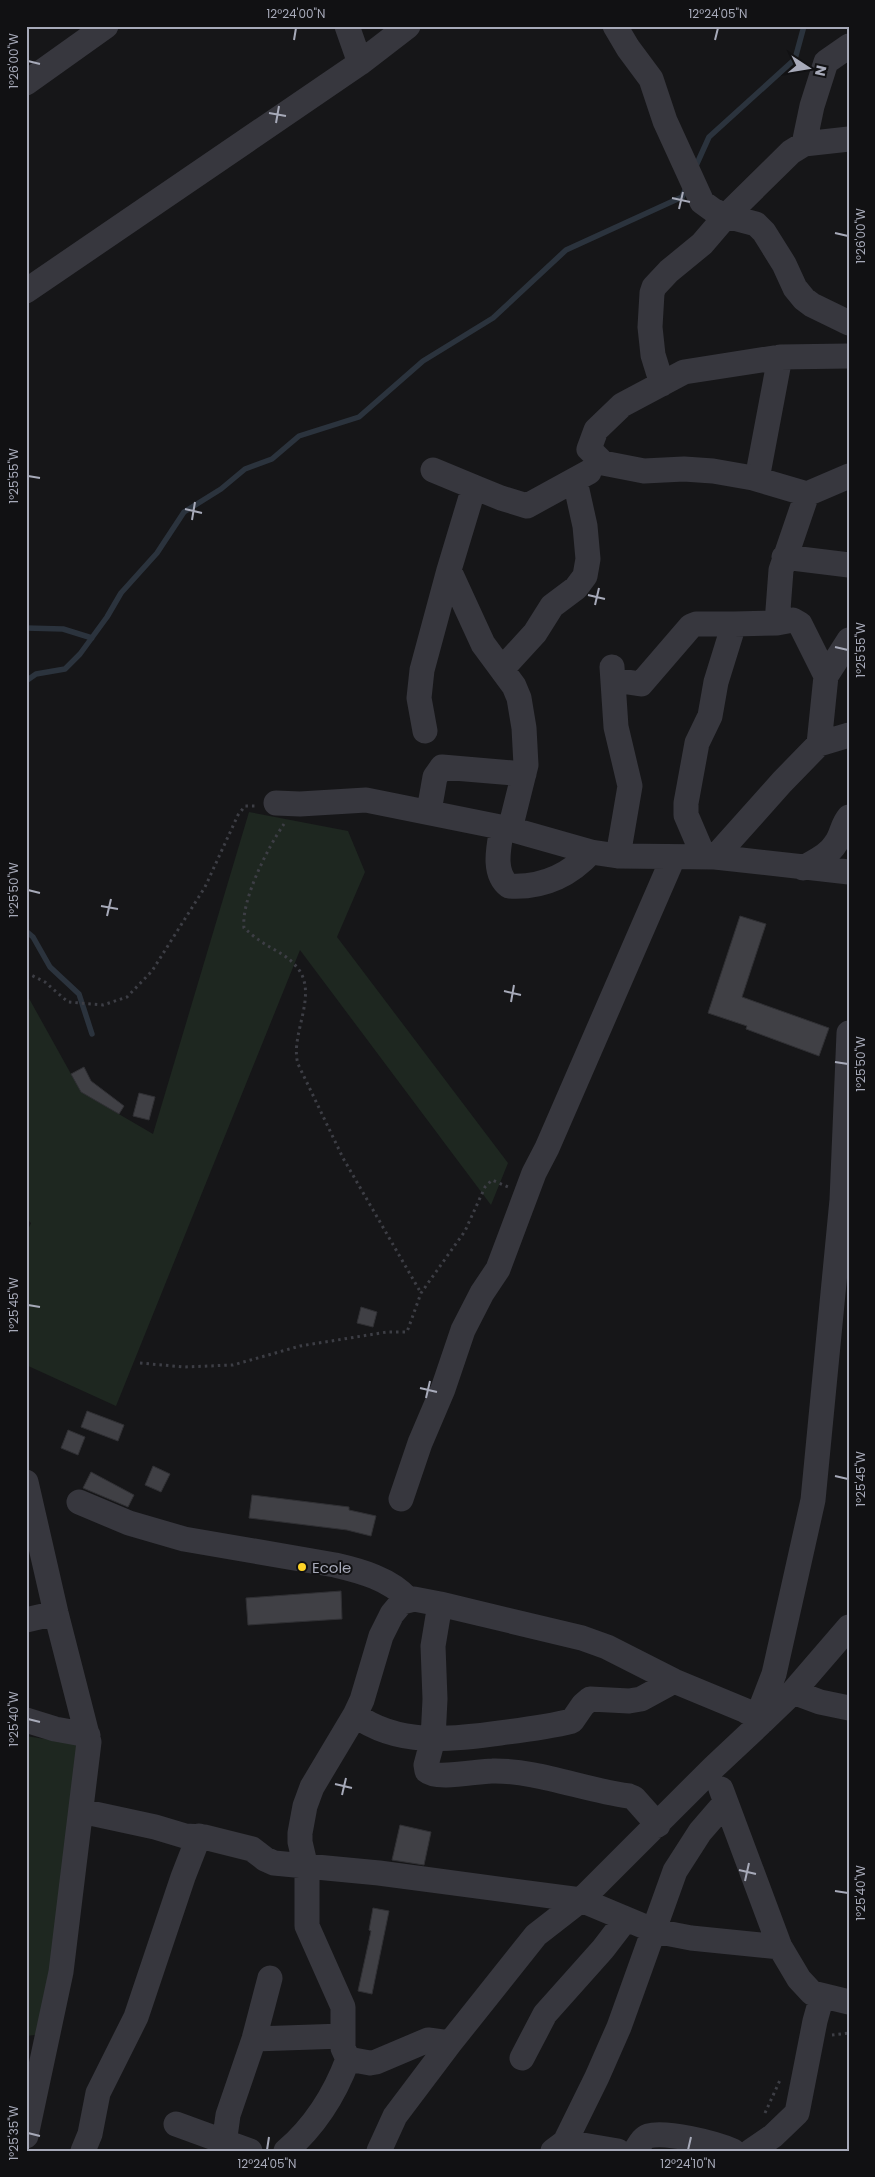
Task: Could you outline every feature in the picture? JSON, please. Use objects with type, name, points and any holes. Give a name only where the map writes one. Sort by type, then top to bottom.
[{"type":"street","points":[[26,83],[106,26]]},
{"type":"street","points":[[347,26],[360,63]]},
{"type":"street","points":[[26,291],[360,63],[408,26]]},
{"type":"street","points":[[615,26],[628,48],[651,79],[662,114],[702,202],[726,216],[756,224],[764,232],[784,264],[795,288],[804,299],[812,305],[849,323]]},
{"type":"street","points":[[804,144],[812,106],[826,62],[849,46]]},
{"type":"street","points":[[662,384],[653,355],[650,327],[654,287],[669,271],[702,244],[726,216],[791,152],[804,144],[849,139]]},
{"type":"street","points":[[849,356],[780,357],[684,372],[622,405],[596,430],[589,449],[604,462],[644,471],[699,469],[757,479],[807,494],[849,476]]},
{"type":"street","points":[[757,479],[780,357]]},
{"type":"street","points":[[433,470],[501,498],[528,506],[575,481],[604,462]]},
{"type":"street","points":[[502,669],[535,633],[552,606],[576,588],[584,576],[588,559],[586,526],[575,481]]},
{"type":"street","points":[[425,731],[419,698],[422,670],[474,487]]},
{"type":"street","points":[[777,623],[781,570],[784,557],[807,494]]},
{"type":"street","points":[[784,557],[849,565]]},
{"type":"street","points":[[449,570],[483,644],[514,686],[519,698],[524,728],[526,765],[506,829],[498,867],[502,881],[509,886],[532,885],[553,880],[578,865],[591,852]]},
{"type":"street","points":[[618,856],[630,786],[616,727],[613,674],[641,684],[691,626],[696,624],[777,623],[793,620],[800,624],[826,676]]},
{"type":"street","points":[[709,857],[686,816],[686,802],[697,743],[710,716],[716,682],[734,624]]},
{"type":"street","points":[[819,744],[826,676],[849,640]]},
{"type":"street","points":[[709,857],[819,744],[849,735]]},
{"type":"street","points":[[429,812],[435,777],[442,767],[524,774]]},
{"type":"street","points":[[288,803],[366,800],[506,829],[591,852],[618,856],[709,857],[849,872]]},
{"type":"street","points":[[803,868],[831,850],[837,843],[843,824],[849,817]]},
{"type":"street","points":[[401,1499],[417,1450],[443,1389],[463,1330],[482,1293],[498,1269],[525,1195],[561,1117],[673,858]]},
{"type":"street","points":[[760,1720],[774,1674],[813,1500],[845,1205],[849,1033]]},
{"type":"street","points":[[26,1482],[56,1613],[88,1735],[89,1750],[61,1972],[26,2136]]},
{"type":"street","points":[[79,1502],[128,1523],[184,1539],[335,1565],[358,1571],[398,1588],[408,1599]]},
{"type":"street","points":[[286,2151],[324,2109],[340,2081],[346,2047],[343,2007],[307,1926],[306,1866],[300,1842],[305,1806],[316,1778],[355,1715],[365,1691],[381,1636],[392,1614],[402,1602],[408,1599],[440,1604],[582,1638],[620,1653],[636,1663],[674,1681],[744,1710],[760,1720]]},
{"type":"street","points":[[440,1604],[432,1652],[435,1699],[433,1740],[426,1765],[431,1774],[500,1771],[532,1775],[592,1791],[629,1796],[634,1798],[658,1825]]},
{"type":"street","points":[[26,1620],[56,1613]]},
{"type":"street","points":[[379,2151],[395,2116],[450,2043],[542,1929],[581,1900],[658,1825],[760,1720],[793,1692],[849,1628]]},
{"type":"street","points":[[355,1715],[364,1722],[385,1731],[414,1738],[433,1740],[510,1732],[572,1721],[590,1698],[629,1701],[641,1699],[674,1681]]},
{"type":"street","points":[[793,1692],[820,1702],[849,1708]]},
{"type":"street","points":[[26,1720],[48,1728],[88,1735]]},
{"type":"street","points":[[714,1768],[725,1803],[780,1947],[799,1979],[812,1993],[849,2002]]},
{"type":"street","points":[[725,1803],[700,1832],[675,1871],[619,2027],[597,2078],[559,2146],[633,2149],[647,2136],[667,2136],[700,2140],[733,2151]]},
{"type":"street","points":[[81,1811],[155,1827],[185,1836],[199,1836],[252,1849],[274,1863],[379,1873],[581,1900],[655,1931],[691,1938],[780,1947]]},
{"type":"street","points":[[83,2151],[90,2134],[98,2093],[136,2017],[183,1877],[199,1836]]},
{"type":"street","points":[[522,2058],[545,2014],[603,1949],[626,1919]]},
{"type":"street","points":[[224,2146],[228,2116],[254,2039],[270,1978]]},
{"type":"street","points":[[750,2151],[773,2136],[797,2113],[814,2021],[822,1996]]},
{"type":"street","points":[[254,2039],[346,2047],[376,2062],[428,2040],[450,2043]]},
{"type":"street","points":[[176,2124],[224,2146],[250,2151]]},
{"type":"path","points":[[26,975],[31,975],[45,982],[68,1002],[103,1004],[127,996],[152,970],[200,895],[238,815],[245,806],[288,803],[245,905],[244,928],[259,940],[284,955],[296,965],[303,977],[306,994],[296,1048],[298,1064],[343,1158],[421,1293]]},
{"type":"path","points":[[140,1363],[184,1367],[233,1366],[300,1346],[387,1332],[407,1332],[421,1293],[465,1231],[485,1187],[492,1180],[525,1195]]},
{"type":"path","points":[[765,2114],[783,2074]]},
{"type":"shaded area","points":[[249,812],[348,831],[365,872],[337,937],[508,1163],[491,1205],[300,950],[116,1406],[26,1365],[26,1234],[31,1223],[26,1218],[26,993],[81,1092],[153,1134]]},
{"type":"shaded area","points":[[26,1736],[83,1745],[43,2034],[26,2036]]},
{"type":"building","points":[[740,916],[766,924],[742,997],[829,1028],[819,1056],[746,1029],[747,1026],[708,1013]]},
{"type":"building","points":[[84,1067],[91,1081],[124,1106],[119,1114],[81,1092],[71,1074]]},
{"type":"building","points":[[139,1093],[155,1097],[149,1120],[133,1116]]},
{"type":"building","points":[[361,1307],[377,1312],[373,1327],[357,1323]]},
{"type":"building","points":[[87,1411],[124,1425],[118,1441],[81,1427]]},
{"type":"building","points":[[68,1430],[85,1437],[78,1455],[61,1448]]},
{"type":"building","points":[[153,1466],[170,1474],[161,1492],[145,1485]]},
{"type":"building","points":[[91,1472],[134,1495],[128,1507],[83,1488]]},
{"type":"building","points":[[252,1495],[349,1507],[349,1510],[376,1516],[371,1536],[347,1530],[249,1518]]},
{"type":"building","points":[[341,1591],[342,1619],[248,1625],[246,1598]]},
{"type":"building","points":[[400,1825],[431,1832],[424,1865],[392,1860]]},
{"type":"building","points":[[373,1908],[389,1911],[372,1994],[358,1991],[371,1931],[369,1930]]},
{"type":"waterway","points":[[695,168],[709,137],[795,59],[804,26]]},
{"type":"waterway","points":[[26,681],[36,674],[65,669],[80,654],[107,617],[121,593],[157,553],[184,512],[221,489],[245,469],[272,459],[299,436],[359,417],[423,361],[493,318],[566,250],[682,197],[687,186]]},
{"type":"waterway","points":[[26,628],[63,629],[92,638]]},
{"type":"waterway","points":[[26,931],[33,937],[50,967],[79,994],[92,1034]]},
{"type":"place","name":"Ecole","points":[[302,1567]]}]
